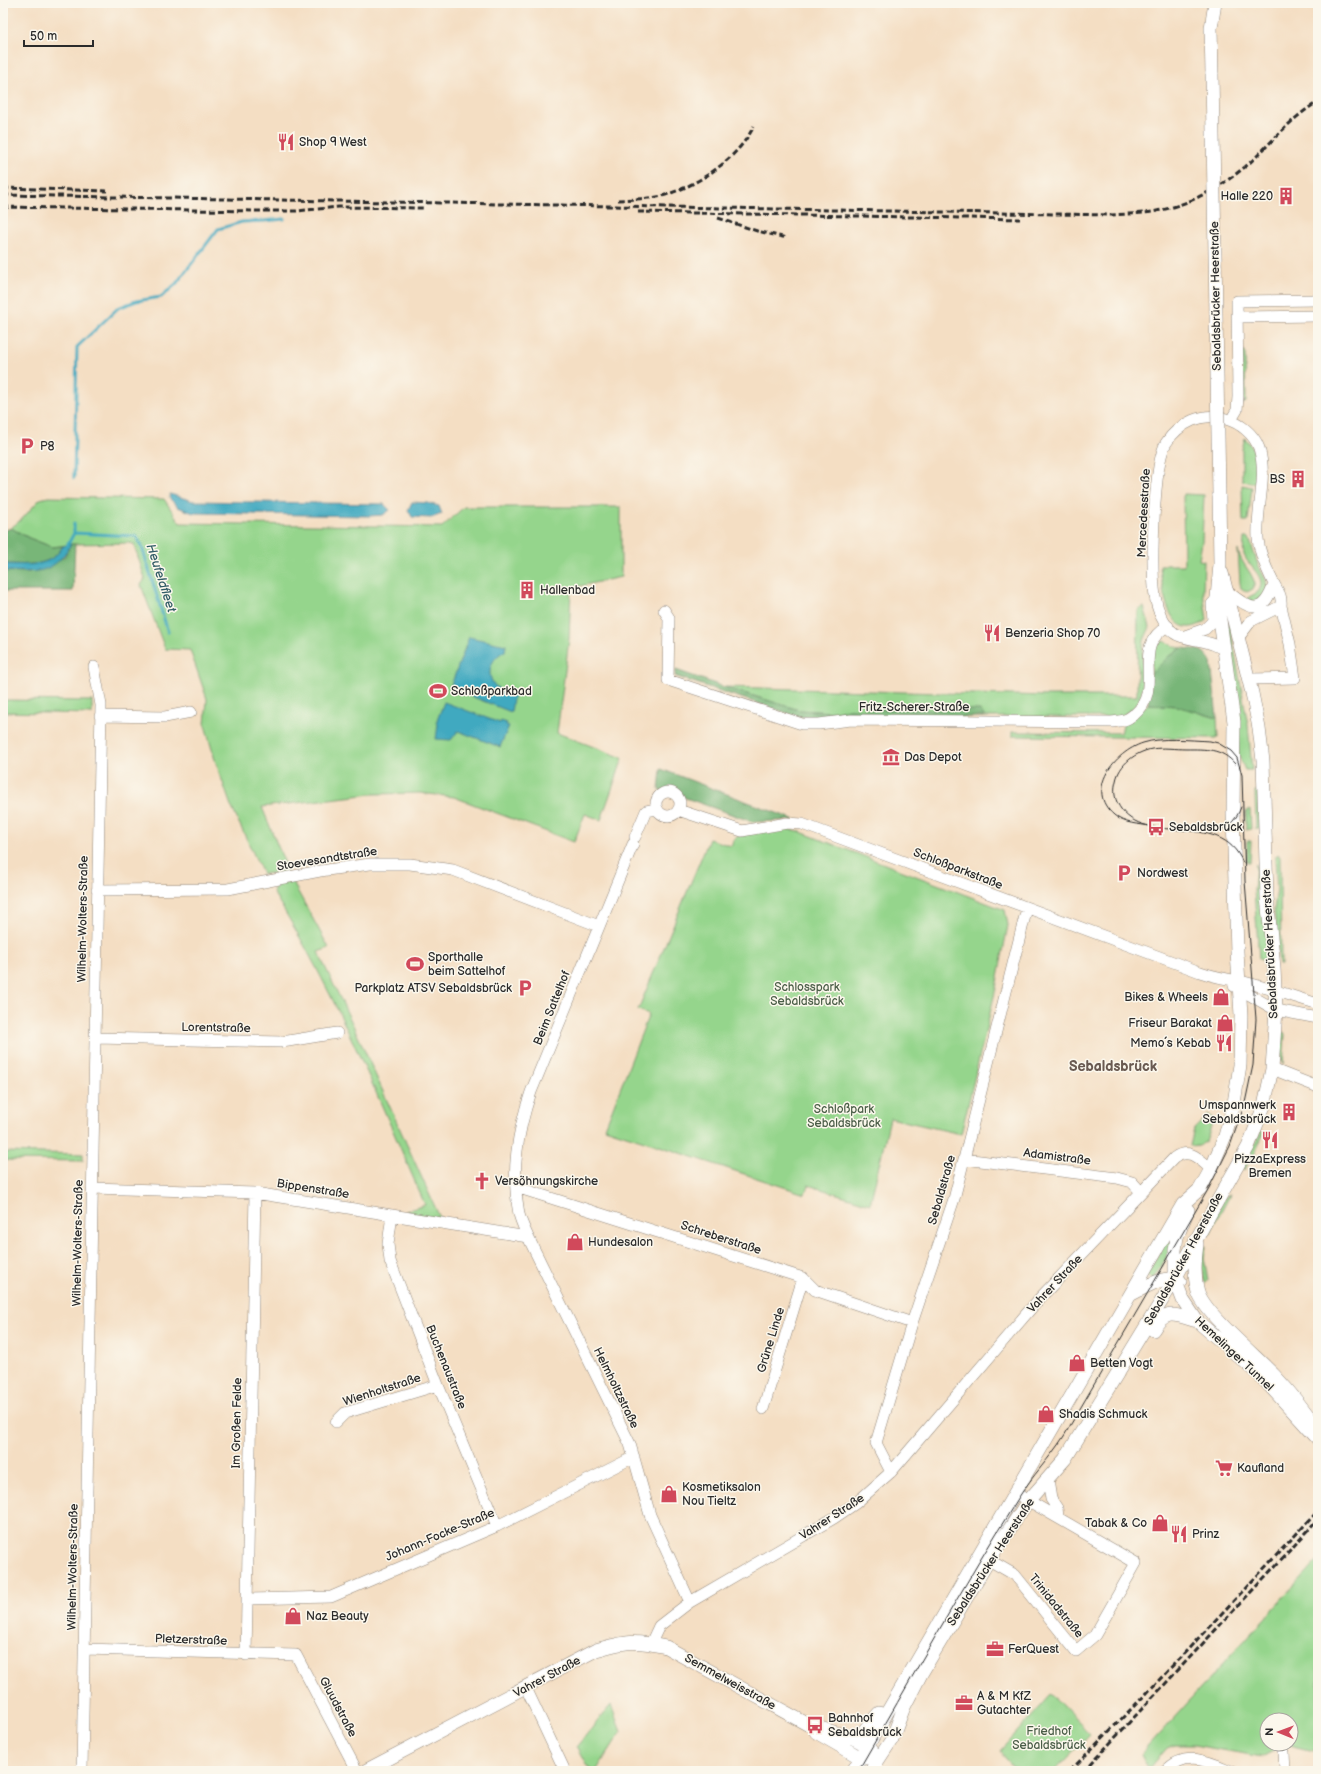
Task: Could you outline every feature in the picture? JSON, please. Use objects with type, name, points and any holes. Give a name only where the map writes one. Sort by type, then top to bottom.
[{"type":"main road","name":"Sebaldsbrücker Heerstraße","points":[[1205,3],[1211,28]]},
{"type":"main road","name":"Sebaldsbrücker Heerstraße","points":[[854,1771],[889,1708],[1132,1294],[1183,1204],[1200,1189],[1211,1169],[1225,1136],[1234,1103],[1240,1065],[1241,1016],[1235,984],[1234,722],[1223,649],[1218,495],[1211,28],[1215,3]]},
{"type":"main road","name":"Sebaldsbrücker Heerstraße","points":[[871,1771],[892,1739],[904,1707],[921,1674],[989,1560],[1028,1501],[1065,1459],[1176,1279],[1208,1216],[1248,1148],[1264,1106],[1272,1069],[1276,1010],[1267,897],[1263,761],[1259,728],[1249,679],[1238,638],[1222,594]]},
{"type":"main road","name":"Hemelinger Tunnel","points":[[1200,1189],[1182,1224],[1177,1237],[1175,1250],[1176,1279],[1183,1300],[1197,1321],[1258,1373],[1318,1439]]},
{"type":"main road","name":"Hemelinger Tunnel","points":[[1198,1238],[1196,1266],[1198,1292],[1204,1304],[1304,1407],[1318,1430]]},
{"type":"main road","points":[[1132,1294],[1160,1280],[1176,1279],[1187,1284],[1198,1292]]},
{"type":"main road","points":[[1120,1371],[1133,1363],[1161,1318],[1165,1315],[1176,1315],[1197,1321]]},
{"type":"main road","name":"Vahrer Straße","points":[[365,1771],[596,1650],[623,1642],[651,1643]]},
{"type":"main road","name":"Semmelweisstraße","points":[[651,1643],[666,1646],[807,1724],[853,1738],[868,1746],[880,1758]]},
{"type":"main road","points":[[853,1738],[863,1732],[880,1711],[889,1708]]},
{"type":"main road","name":"Semmelweisstraße","points":[[807,1724],[813,1730],[861,1758]]},
{"type":"main road","points":[[861,1758],[880,1758]]},
{"type":"street","points":[[1231,420],[1236,410],[1238,397],[1237,301],[1318,300]]},
{"type":"street","points":[[1237,317],[1318,316]]},
{"type":"street","name":"Mercedesstraße","points":[[1223,649],[1210,643],[1175,634],[1159,612],[1155,596],[1154,531],[1159,464],[1166,444],[1180,426],[1193,419],[1209,417],[1222,417],[1231,420],[1246,430],[1258,447],[1262,464],[1262,485],[1258,539],[1274,584],[1280,592],[1282,598],[1281,606],[1295,678],[1249,679]]},
{"type":"street","points":[[1182,636],[1194,634],[1205,629],[1213,621],[1212,604],[1222,594],[1246,606],[1255,608],[1264,604],[1271,594],[1274,584]]},
{"type":"street","points":[[1238,638],[1251,621],[1281,606]]},
{"type":"street","name":"Fritz-Scherer-Straße","points":[[664,610],[669,618],[668,680],[802,724],[819,724],[851,720],[1112,722],[1128,719],[1140,709],[1147,696],[1148,650],[1158,631],[1168,626]]},
{"type":"street","name":"Wilhelm-Wolters-Straße","points":[[82,1771],[100,716],[100,698],[94,667]]},
{"type":"street","points":[[100,716],[165,717],[191,712]]},
{"type":"street","points":[[667,792],[676,795],[680,805],[678,810],[674,815],[667,816],[661,814],[657,809],[656,803],[658,797],[667,792]]},
{"type":"street","name":"Beim Sattelhof","points":[[516,1187],[516,1147],[521,1119],[531,1092],[646,811],[657,809]]},
{"type":"street","name":"Schloßparkstraße","points":[[678,810],[742,831],[787,823],[802,824],[1235,984]]},
{"type":"street","name":"Stoevesandtstraße","points":[[97,890],[228,888],[320,871],[370,864],[410,864],[453,870],[599,926]]},
{"type":"street","name":"Sebaldstraße","points":[[891,1472],[876,1442],[912,1323],[954,1199],[1027,908]]},
{"type":"street","points":[[1235,984],[1275,991],[1318,1004]]},
{"type":"street","points":[[1235,984],[1276,1010],[1318,1018]]},
{"type":"street","name":"Lorentstraße","points":[[95,1038],[282,1042],[337,1033]]},
{"type":"street","points":[[1272,1069],[1318,1087]]},
{"type":"street","name":"Vahrer Straße","points":[[651,1643],[659,1626],[690,1602],[834,1518],[861,1499],[891,1472],[1040,1298],[1174,1158],[1180,1154],[1192,1154],[1211,1169]]},
{"type":"street","name":"Adamistraße","points":[[964,1159],[1117,1178],[1132,1182],[1141,1192]]},
{"type":"street","name":"Helmholtzstraße","points":[[516,1187],[519,1216],[630,1444],[650,1515],[690,1602]]},
{"type":"street","name":"Schreberstraße","points":[[516,1187],[803,1278],[815,1290],[912,1323]]},
{"type":"street","name":"Bippenstraße","points":[[92,1188],[255,1192],[528,1237]]},
{"type":"street","name":"Im Großen Felde","points":[[246,1655],[255,1192]]},
{"type":"street","name":"Buchenaustraße","points":[[392,1215],[388,1244],[390,1261],[438,1386],[497,1526]]},
{"type":"street","name":"Grüne Linde","points":[[763,1409],[803,1278]]},
{"type":"street","name":"Wienholtstraße","points":[[336,1422],[346,1413],[438,1386]]},
{"type":"street","name":"Johann-Focke-Straße","points":[[247,1599],[330,1597],[497,1526],[634,1457]]},
{"type":"street","points":[[1048,1480],[1051,1499],[1057,1508],[1058,1517]]},
{"type":"street","name":"Trinidadstraße","points":[[989,1560],[1015,1575],[1076,1652],[1095,1635],[1136,1563],[1015,1493]]},
{"type":"street","name":"Pletzerstraße","points":[[85,1649],[246,1655],[296,1655]]},
{"type":"street","name":"Gluudstraße","points":[[296,1655],[357,1771]]},
{"type":"street","points":[[526,1688],[565,1771]]},
{"type":"street","points":[[1284,1752],[1285,1771]]},
{"type":"street","points":[[1166,1771],[1176,1763],[1191,1758],[1202,1759],[1231,1771]]},
{"type":"green space","points":[[1242,352],[1245,352],[1246,402],[1242,404]]},
{"type":"green space","points":[[1245,438],[1252,448],[1256,459],[1255,483],[1242,481],[1242,449]]},
{"type":"green space","points":[[1242,485],[1252,487],[1248,521],[1243,521]]},
{"type":"green space","points":[[1183,494],[1204,495],[1202,542],[1199,560],[1204,561],[1203,592],[1207,620],[1194,626],[1184,626],[1176,621],[1170,612],[1163,588],[1160,565],[1184,565]]},
{"type":"green space","points":[[48,497],[164,499],[180,523],[442,527],[464,507],[621,507],[621,577],[571,588],[569,639],[557,733],[623,758],[601,820],[585,814],[574,842],[454,797],[420,793],[372,794],[262,807],[288,871],[263,874],[231,806],[215,760],[205,725],[207,699],[190,650],[165,649],[141,585],[145,579],[134,544],[75,544],[52,547],[29,538],[11,528],[23,518],[40,499]]},
{"type":"green space","points":[[11,528],[29,538],[52,547],[63,546],[52,559],[45,562],[37,564],[3,564],[3,531]]},
{"type":"green space","points":[[1244,538],[1249,538],[1258,565],[1266,580],[1267,591],[1258,602],[1247,601],[1249,597],[1258,592],[1261,587],[1261,582],[1257,573],[1244,555]]},
{"type":"green space","points":[[71,544],[75,544],[73,591],[4,591],[3,614],[3,571],[29,572],[64,557]]},
{"type":"green space","points":[[1238,550],[1241,559],[1255,584],[1253,589],[1247,592],[1241,588]]},
{"type":"green space","points":[[1144,607],[1150,627],[1144,641],[1142,653],[1141,696],[1128,712],[1116,717],[985,717],[849,709],[831,712],[799,710],[724,687],[1048,696],[1137,696],[1138,610]]},
{"type":"green space","points":[[1225,614],[1229,621],[1248,725],[1252,770],[1245,770],[1239,756]]},
{"type":"green space","points":[[1164,641],[1175,647],[1182,648],[1170,655],[1151,674],[1154,651],[1159,644]]},
{"type":"green space","points":[[1182,648],[1199,650],[1208,657],[1211,662],[1217,718],[1177,706],[1148,704],[1151,674],[1170,655]]},
{"type":"green space","points":[[676,670],[724,687],[799,710],[831,712],[849,709],[980,710],[985,717],[807,718],[793,715],[675,676]]},
{"type":"green space","points":[[3,700],[92,701],[92,714],[3,712]]},
{"type":"green space","points":[[1148,704],[1177,706],[1217,718],[1218,738],[1012,736],[1012,732],[1121,733],[1123,725]]},
{"type":"green space","points":[[661,769],[795,820],[753,822],[683,797],[676,793],[659,790]]},
{"type":"green space","points":[[1255,791],[1258,791],[1260,829],[1256,829]]},
{"type":"green space","points":[[1250,809],[1251,829],[1246,830],[1246,812]]},
{"type":"green space","name":"Schlosspark Sebaldsbrück","points":[[783,828],[798,831],[1005,910],[1008,925],[996,988],[961,1134],[890,1118],[870,1204],[808,1185],[805,1194],[605,1128],[649,1014],[638,1010],[709,839],[731,846],[736,837],[761,830]]},
{"type":"green space","points":[[1247,841],[1251,841],[1250,862],[1247,862]]},
{"type":"green space","points":[[1278,854],[1280,857],[1281,965],[1279,965],[1274,909],[1277,890],[1275,858]]},
{"type":"green space","points":[[1256,864],[1261,876],[1269,963],[1259,959],[1254,890]]},
{"type":"green space","points":[[292,881],[329,948],[318,952],[353,1025],[440,1218],[418,1215],[406,1211],[425,1205],[373,1085],[336,1006],[295,929],[273,892],[276,884]]},
{"type":"green space","points":[[1281,1032],[1285,1033],[1283,1065],[1280,1053]]},
{"type":"green space","points":[[1208,1115],[1213,1119],[1206,1142],[1199,1145],[1190,1146],[1194,1129]]},
{"type":"green space","points":[[1261,1131],[1264,1132],[1255,1153],[1244,1170],[1242,1168]]},
{"type":"green space","points":[[3,1152],[83,1154],[83,1161],[3,1160]]},
{"type":"green space","points":[[1230,1195],[1209,1235],[1207,1232],[1225,1197]]},
{"type":"green space","points":[[1172,1230],[1171,1250],[1153,1279],[1146,1275]]},
{"type":"green space","points":[[1206,1246],[1204,1257],[1208,1281],[1205,1284],[1201,1265],[1202,1248]]},
{"type":"green space","points":[[1318,1560],[1318,1752],[1299,1747],[1299,1712],[1259,1712],[1259,1752],[1271,1752],[1262,1757],[1194,1745],[1175,1745],[1167,1748],[1149,1769],[1141,1754]]},
{"type":"green space","name":"Friedhof Sebaldsbrück","points":[[1051,1694],[1090,1734],[1054,1771],[1018,1771],[1000,1751]]},
{"type":"green space","points":[[611,1705],[621,1732],[596,1771],[591,1771],[577,1746]]},
{"type":"water","points":[[170,494],[193,501],[384,504],[390,510],[383,515],[369,516],[193,513],[178,507],[169,498]]},
{"type":"water","points":[[412,502],[428,503],[439,506],[442,514],[431,518],[412,517],[408,510]]},
{"type":"water","points":[[71,544],[57,562],[43,570],[25,572],[3,571],[3,564],[37,564],[44,562],[51,559],[63,546]]},
{"type":"water","points":[[469,637],[506,645],[505,651],[497,656],[492,663],[490,676],[493,683],[498,688],[505,692],[514,693],[511,712],[450,688]]},
{"type":"water","points":[[444,702],[500,723],[501,721],[507,723],[506,725],[509,726],[500,747],[458,731],[451,740],[436,739],[438,724],[436,723]]},
{"type":"waterway","points":[[74,478],[77,347],[118,308],[136,301],[161,297],[176,284],[218,229],[242,222],[284,219]]},
{"type":"waterway","name":"Heufeldfleet","points":[[66,548],[74,533],[74,523]]},
{"type":"waterway","name":"Heufeldfleet","points":[[74,533],[136,536],[142,547],[168,632]]},
{"type":"tram line","points":[[858,1771],[977,1565],[1024,1489],[1064,1436],[1209,1188],[1230,1146],[1245,1103],[1253,1065],[1256,1019],[1245,881],[1242,775],[1237,758],[1231,751],[1218,743],[1210,741],[1167,739],[1143,743],[1122,755],[1107,773],[1103,784],[1102,794],[1105,805],[1114,815],[1122,820],[1151,826]]},
{"type":"tram line","points":[[1235,764],[1225,755],[1213,750],[1165,748],[1152,749],[1134,756],[1124,764],[1115,784],[1115,797],[1128,816],[1143,824],[1161,828],[1199,832],[1217,837],[1232,846],[1243,863]]},
{"type":"tram line","points":[[1209,833],[1215,832],[1229,825],[1236,817],[1241,807]]},
{"type":"railway","points":[[3,195],[1111,215],[1134,214],[1171,208],[1212,190],[1248,164],[1294,120],[1309,107],[1318,102]]},
{"type":"railway","points":[[618,200],[662,196],[689,186],[715,170],[727,160],[747,138],[754,126]]},
{"type":"railway","points":[[3,188],[107,191]]},
{"type":"railway","points":[[3,207],[256,211],[296,211],[339,207],[424,208]]},
{"type":"railway","points":[[638,212],[1020,219]]},
{"type":"railway","points":[[718,218],[757,231],[787,238]]},
{"type":"railway","points":[[1070,1771],[1145,1695],[1318,1511]]},
{"type":"railway","points":[[1084,1771],[1318,1520]]},
{"type":"place","name":"Shop 9 West","points":[[286,142]]},
{"type":"place","name":"Halle 220","points":[[1286,196]]},
{"type":"place","name":"P8","points":[[27,446]]},
{"type":"place","name":"BS","points":[[1298,479]]},
{"type":"place","name":"Hallenbad","points":[[527,590]]},
{"type":"place","name":"Benzeria Shop 70","points":[[992,633]]},
{"type":"place","name":"Schloßparkbad","points":[[438,691]]},
{"type":"place","name":"Das Depot","points":[[891,757]]},
{"type":"place","name":"Sebaldsbrück","points":[[1156,827]]},
{"type":"place","name":"Nordwest","points":[[1124,873]]},
{"type":"place","name":"Sporthalle beim Sattelhof","points":[[415,964]]},
{"type":"place","name":"Parkplatz ATSV Sebaldsbrück","points":[[525,988]]},
{"type":"place","name":"Bikes & Wheels","points":[[1221,997]]},
{"type":"place","name":"Friseur Barakat","points":[[1225,1023]]},
{"type":"place","name":"Memo´s Kebab","points":[[1224,1043]]},
{"type":"place","name":"Umspannwerk Sebaldsbrück","points":[[1289,1112]]},
{"type":"place","name":"PizzaExpress Bremen","points":[[1270,1140]]},
{"type":"place","name":"Versöhnungskirche","points":[[482,1181]]},
{"type":"place","name":"Hundesalon","points":[[575,1242]]},
{"type":"place","name":"Betten Vogt","points":[[1077,1363]]},
{"type":"place","name":"Shadis Schmuck","points":[[1046,1414]]},
{"type":"place","name":"Kaufland","points":[[1224,1468]]},
{"type":"place","name":"Kosmetiksalon Nou Tieltz","points":[[669,1494]]},
{"type":"place","name":"Tabak & Co","points":[[1160,1523]]},
{"type":"place","name":"Prinz","points":[[1179,1534]]},
{"type":"place","name":"Naz Beauty","points":[[293,1616]]},
{"type":"place","name":"FerQuest","points":[[995,1649]]},
{"type":"place","name":"A & M KfZ Gutachter","points":[[964,1703]]},
{"type":"place","name":"Bahnhof Sebaldsbrück","points":[[815,1725]]},
{"type":"district","name":"Sebaldsbrück","points":[[1113,1066]]},
{"type":"park label","name":"Schloßpark Sebaldsbrück","points":[[844,1116]]}]
